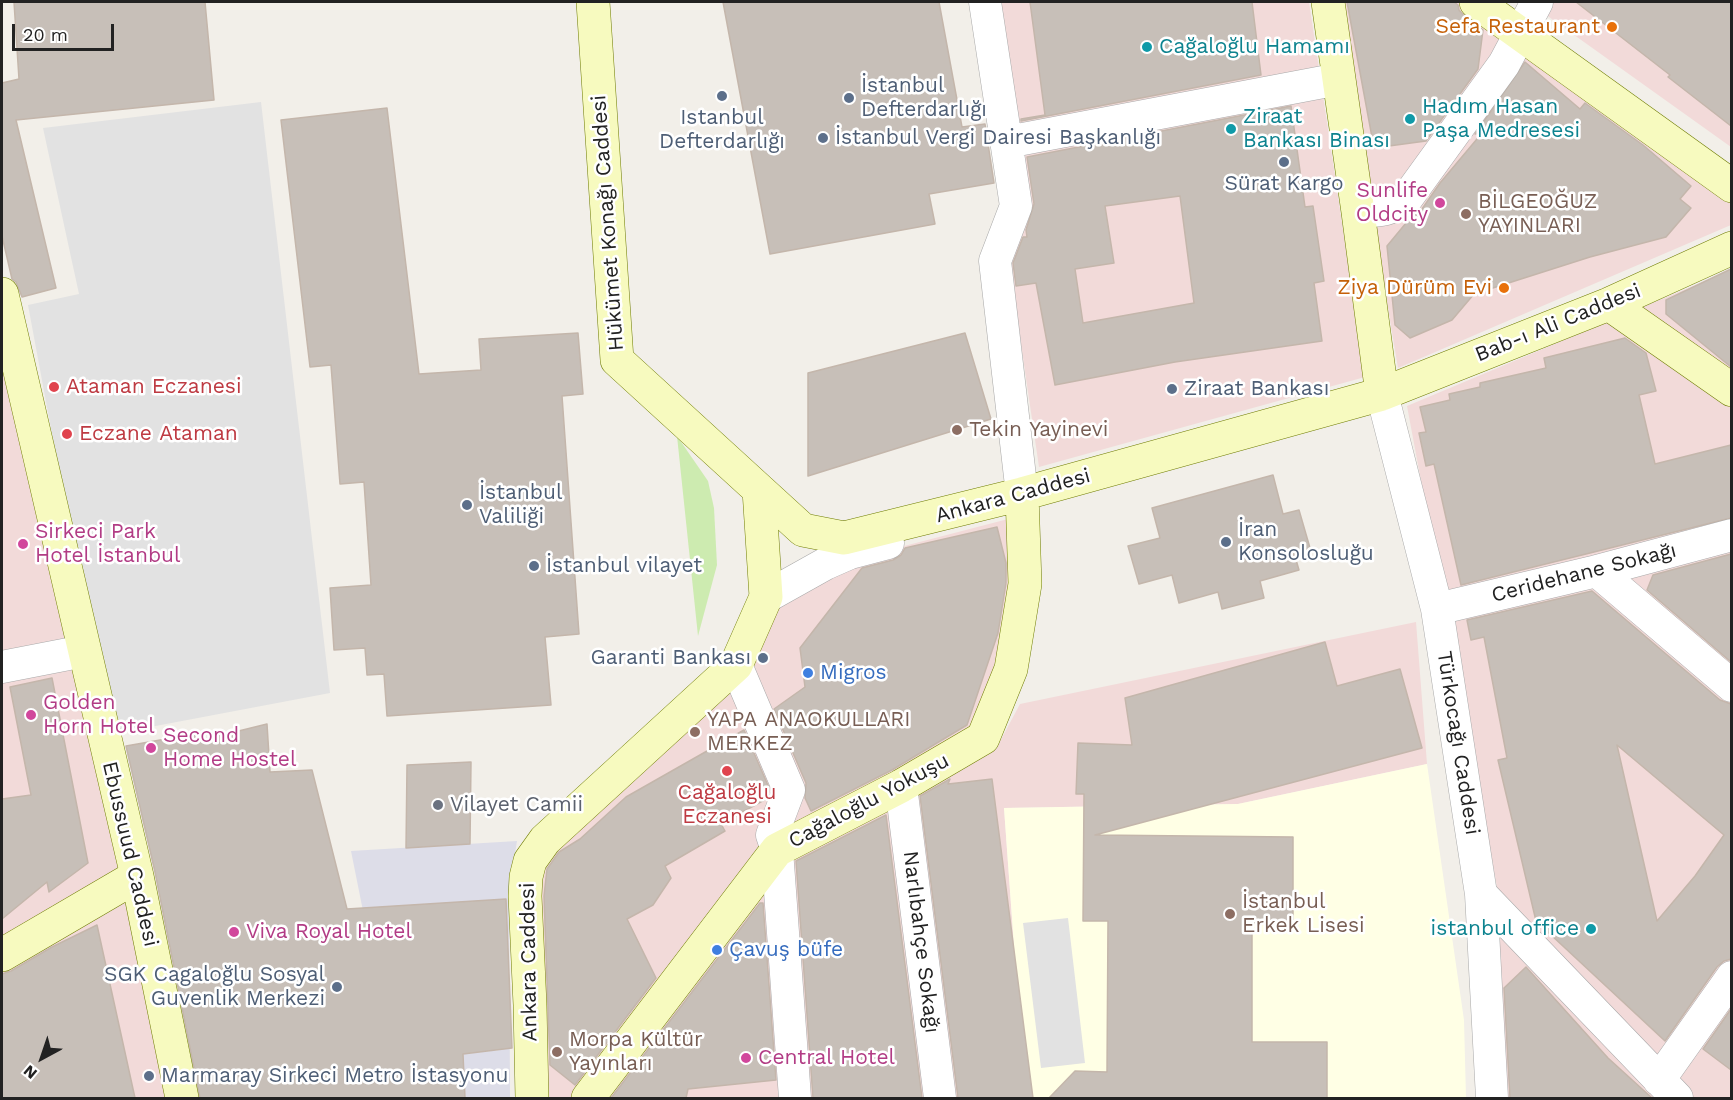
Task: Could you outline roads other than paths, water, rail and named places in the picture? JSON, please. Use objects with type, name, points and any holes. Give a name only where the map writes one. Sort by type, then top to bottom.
[{"type":"main road","name":"Hükümet Konağı Caddesi","points":[[593,2],[617,360],[759,490]]},
{"type":"main road","points":[[1328,2],[1382,394]]},
{"type":"main road","points":[[1476,2],[1731,186]]},
{"type":"main road","name":"Bab-ı Ali Caddesi","points":[[1382,394],[1609,304],[1731,248]]},
{"type":"main road","name":"Ebussuud Caddesi","points":[[2,294],[5,328],[137,876],[182,1098]]},
{"type":"main road","points":[[1609,304],[1731,390]]},
{"type":"main road","name":"Ankara Caddesi","points":[[759,490],[803,530],[844,538],[1022,502],[1382,394]]},
{"type":"main road","name":"Ankara Caddesi","points":[[532,1098],[531,1005],[525,896],[526,877],[531,861],[545,840],[736,665],[766,597],[759,490]]},
{"type":"main road","name":"Cağaloğlu Yokuşu","points":[[588,1098],[777,850],[902,786],[983,738],[1011,669],[1024,584],[1022,502]]},
{"type":"main road","points":[[2,956],[137,876]]},
{"type":"street","points":[[985,2],[1017,206],[995,261],[1022,502]]},
{"type":"street","points":[[1358,212],[1380,211],[1397,206],[1407,198],[1504,64],[1537,2]]},
{"type":"street","points":[[1007,142],[1339,79]]},
{"type":"street","name":"Türkocağı Caddesi","points":[[1382,394],[1437,609],[1481,894],[1492,1098]]},
{"type":"street","name":"Ankara Caddesi","points":[[766,597],[825,564],[850,553],[1022,502]]},
{"type":"street","name":"Ceridehane Sokağı","points":[[1437,609],[1597,571],[1731,535]]},
{"type":"street","points":[[1597,571],[1731,686]]},
{"type":"street","points":[[2,667],[84,651]]},
{"type":"street","points":[[736,665],[789,790],[772,835],[777,850],[795,1098]]},
{"type":"street","name":"Narlıbahçe Sokağı","points":[[902,786],[940,1098]]},
{"type":"street","points":[[1481,894],[1668,1089],[1731,977]]},
{"type":"place","name":"Sefa Restaurant","points":[[1612,27]]},
{"type":"place","name":"Cağaloğlu Hamamı","points":[[1147,47]]},
{"type":"place","name":"Istanbul Defterdarlığı","points":[[722,96]]},
{"type":"place","name":"İstanbul Defterdarlığı","points":[[849,98]]},
{"type":"place","name":"Hadım Hasan Paşa Medresesi","points":[[1410,119]]},
{"type":"place","name":"Ziraat Bankası Binası","points":[[1231,129]]},
{"type":"place","name":"İstanbul Vergi Dairesi Başkanlığı","points":[[823,138]]},
{"type":"place","name":"Sürat Kargo","points":[[1284,162]]},
{"type":"place","name":"Sunlife Oldcity","points":[[1440,203]]},
{"type":"place","name":"BİLGEOĞUZ YAYINLARI","points":[[1466,214]]},
{"type":"place","name":"Ziya Dürüm Evi","points":[[1504,288]]},
{"type":"place","name":"Ataman Eczanesi","points":[[54,387]]},
{"type":"place","name":"Ziraat Bankası","points":[[1172,389]]},
{"type":"place","name":"Tekin Yayinevi","points":[[957,430]]},
{"type":"place","name":"Eczane Ataman","points":[[67,434]]},
{"type":"place","name":"İstanbul Valiliği","points":[[467,505]]},
{"type":"place","name":"İran Konsolosluğu","points":[[1226,542]]},
{"type":"place","name":"Sirkeci Park Hotel İstanbul","points":[[23,544]]},
{"type":"place","name":"İstanbul vilayet","points":[[534,566]]},
{"type":"place","name":"Garanti Bankası","points":[[763,658]]},
{"type":"place","name":"Migros","points":[[808,673]]},
{"type":"place","name":"Golden Horn Hotel","points":[[31,715]]},
{"type":"place","name":"YAPA ANAOKULLARI MERKEZ","points":[[695,732]]},
{"type":"place","name":"Second Home Hostel","points":[[151,748]]},
{"type":"place","name":"Cağaloğlu Eczanesi","points":[[727,771]]},
{"type":"place","name":"Vilayet Camii","points":[[438,805]]},
{"type":"place","name":"İstanbul Erkek Lisesi","points":[[1230,914]]},
{"type":"place","name":"istanbul office","points":[[1591,929]]},
{"type":"place","name":"Viva Royal Hotel","points":[[234,932]]},
{"type":"place","name":"Çavuş büfe","points":[[717,950]]},
{"type":"place","name":"SGK Cagaloğlu Sosyal Guvenlik Merkezi","points":[[337,987]]},
{"type":"place","name":"Morpa Kültür Yayınları","points":[[557,1052]]},
{"type":"place","name":"Central Hotel","points":[[746,1058]]},
{"type":"place","name":"Marmaray Sirkeci Metro İstasyonu","points":[[149,1076]]}]
